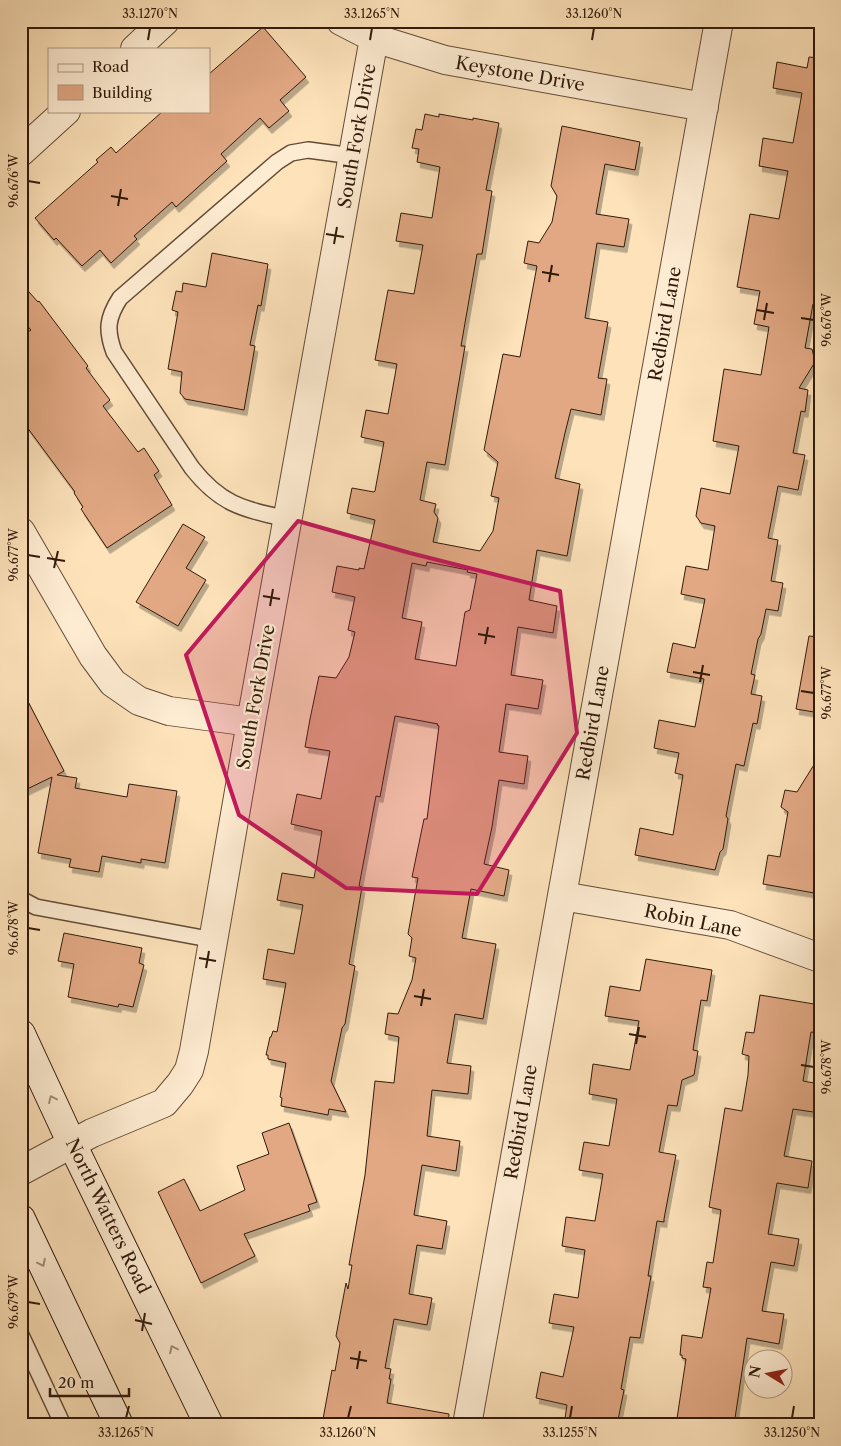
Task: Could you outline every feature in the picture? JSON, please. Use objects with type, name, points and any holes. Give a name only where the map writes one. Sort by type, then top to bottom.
[{"type":"street","points":[[136,48],[165,21]]},
{"type":"street","name":"Keystone Drive","points":[[341,21],[374,38],[445,60],[704,107]]},
{"type":"street","name":"Redbird Lane","points":[[467,1425],[719,21]]},
{"type":"street","name":"South Fork Drive","points":[[21,1171],[92,1133],[164,1103],[189,1070],[214,940],[251,722],[374,38]]},
{"type":"street","points":[[21,152],[65,112]]},
{"type":"street","points":[[21,532],[93,656],[113,683],[139,700],[169,711],[251,722]]},
{"type":"street","name":"Robin Lane","points":[[562,896],[730,925],[820,958]]},
{"type":"street","name":"North Watters Road","points":[[21,1034],[72,1144],[209,1425]]},
{"type":"street","points":[[21,1219],[120,1425]]},
{"type":"lane","points":[[288,519],[242,507],[227,501],[205,485],[114,352],[109,338],[108,324],[112,310],[120,298],[277,162],[292,153],[308,150],[353,156]]},
{"type":"lane","points":[[21,899],[36,907],[214,940]]},
{"type":"lane","points":[[21,1335],[63,1425]]},
{"type":"highlighted area","points":[[298,521],[410,553],[560,591],[577,733],[477,894],[346,888],[239,815],[186,655]]},
{"type":"building","points":[[263,27],[306,77],[280,100],[289,111],[269,128],[260,118],[221,154],[227,161],[176,207],[172,202],[134,236],[137,239],[111,263],[100,250],[82,266],[56,238],[54,240],[35,218],[98,162],[96,160],[111,147],[116,153],[162,112],[210,112],[210,73]]},
{"type":"building","points":[[809,57],[820,58],[820,253],[816,273],[820,273],[820,305],[813,304],[805,348],[812,349],[815,362],[799,388],[808,390],[805,412],[801,411],[793,453],[805,455],[798,490],[778,486],[768,538],[778,540],[771,581],[783,583],[778,611],[766,609],[761,634],[758,639],[751,674],[755,675],[751,694],[762,696],[757,724],[753,723],[744,766],[736,764],[726,816],[728,819],[723,849],[720,852],[715,870],[635,855],[640,828],[673,835],[683,775],[675,773],[679,753],[654,748],[659,720],[695,727],[704,679],[667,672],[673,643],[695,648],[705,599],[681,594],[686,566],[708,570],[715,526],[701,523],[696,516],[701,488],[730,494],[739,446],[713,441],[724,369],[761,375],[769,327],[754,324],[760,291],[737,287],[750,214],[779,219],[788,171],[759,166],[763,138],[793,143],[802,93],[773,88],[777,62],[807,68]]},
{"type":"building","points":[[425,114],[439,117],[439,114],[473,120],[473,118],[499,123],[486,190],[492,191],[482,254],[477,254],[461,346],[465,346],[445,465],[427,462],[420,500],[436,504],[434,512],[438,518],[433,542],[480,551],[493,531],[499,498],[491,496],[498,462],[484,450],[503,354],[520,357],[537,266],[524,263],[528,241],[539,243],[552,222],[557,196],[551,186],[562,126],[640,142],[635,170],[605,164],[596,214],[629,219],[624,247],[597,243],[585,318],[608,322],[598,378],[607,379],[601,415],[571,409],[565,433],[555,478],[580,484],[567,556],[537,550],[529,600],[557,606],[553,633],[518,627],[511,675],[543,680],[538,709],[506,704],[499,752],[528,756],[524,784],[499,780],[484,864],[509,870],[504,896],[471,889],[462,938],[496,944],[483,1019],[455,1014],[447,1063],[471,1066],[468,1094],[432,1090],[427,1136],[460,1141],[456,1171],[422,1165],[414,1215],[447,1221],[442,1249],[417,1245],[409,1294],[432,1298],[427,1325],[394,1319],[385,1368],[391,1369],[387,1403],[449,1414],[448,1425],[356,1425],[323,1419],[332,1370],[335,1371],[340,1343],[336,1336],[346,1283],[348,1289],[352,1265],[349,1265],[365,1175],[375,1081],[394,1083],[399,1037],[385,1034],[388,1013],[398,1014],[412,980],[416,958],[409,956],[412,938],[408,934],[418,878],[412,877],[424,819],[427,819],[438,724],[395,716],[380,797],[376,796],[359,886],[362,887],[349,964],[355,966],[345,1024],[342,1028],[331,1081],[346,1112],[329,1109],[328,1115],[281,1106],[282,1098],[280,1097],[286,1063],[268,1059],[268,1055],[266,1055],[270,1037],[273,1031],[277,1032],[286,983],[263,979],[268,949],[294,954],[303,905],[277,900],[282,873],[314,878],[322,831],[291,824],[297,794],[321,799],[330,751],[305,747],[310,719],[319,676],[336,678],[349,657],[355,632],[348,630],[355,597],[332,592],[337,566],[359,570],[359,568],[364,569],[375,520],[347,513],[352,488],[375,491],[384,442],[361,437],[366,410],[388,414],[397,364],[375,360],[388,290],[414,294],[423,245],[396,241],[401,213],[432,218],[440,167],[417,162],[419,149],[412,148],[416,129],[422,130]],"holes":[[[427,562],[468,570],[467,572],[477,574],[470,610],[465,612],[456,666],[415,659],[422,622],[402,618],[412,563],[426,566]]]},
{"type":"building","points":[[212,253],[268,264],[261,306],[258,305],[250,345],[255,346],[244,410],[185,399],[180,393],[182,372],[168,369],[178,312],[172,310],[176,291],[182,292],[183,283],[206,287]]},
{"type":"building","points":[[21,283],[39,301],[88,366],[86,368],[110,400],[103,406],[138,452],[144,448],[159,471],[154,475],[172,505],[107,548],[81,509],[83,507],[75,492],[21,419],[21,337],[31,330],[21,319]]},
{"type":"building","points":[[183,524],[205,537],[186,568],[206,580],[178,626],[136,602]]},
{"type":"building","points":[[809,636],[820,637],[820,713],[796,709]]},
{"type":"building","points":[[21,688],[64,771],[57,775],[77,778],[75,788],[127,797],[129,784],[177,791],[165,863],[141,859],[141,863],[102,856],[99,872],[69,867],[71,859],[38,853],[52,777],[21,792]]},
{"type":"building","points":[[820,755],[820,894],[763,884],[768,855],[780,857],[788,812],[781,807],[785,790],[797,792]]},
{"type":"building","points":[[64,933],[142,948],[139,963],[144,965],[133,1007],[119,1004],[118,1007],[68,997],[74,964],[58,961]]},
{"type":"building","points":[[646,959],[712,970],[707,1001],[701,1000],[693,1050],[698,1051],[694,1075],[682,1080],[677,1106],[668,1105],[659,1152],[676,1155],[664,1222],[657,1221],[648,1276],[651,1276],[640,1338],[630,1337],[621,1389],[624,1390],[617,1425],[564,1425],[567,1405],[536,1398],[541,1372],[563,1377],[574,1327],[549,1323],[554,1294],[578,1298],[585,1250],[562,1246],[566,1217],[595,1221],[603,1174],[579,1170],[584,1142],[609,1146],[617,1099],[589,1094],[593,1064],[630,1070],[639,1021],[605,1016],[610,986],[640,991]]},
{"type":"building","points":[[760,995],[820,1005],[820,1033],[811,1032],[803,1081],[820,1084],[820,1113],[793,1109],[784,1156],[812,1161],[808,1188],[777,1183],[768,1234],[799,1239],[794,1266],[771,1262],[762,1311],[784,1314],[779,1344],[747,1338],[734,1425],[676,1425],[686,1359],[680,1355],[682,1335],[702,1338],[711,1288],[703,1287],[707,1262],[713,1263],[721,1210],[709,1207],[725,1108],[742,1111],[749,1056],[742,1054],[746,1032],[754,1033]]},
{"type":"building","points":[[289,1123],[317,1202],[308,1205],[310,1211],[244,1234],[255,1256],[201,1283],[158,1192],[184,1179],[200,1211],[245,1190],[237,1166],[269,1154],[262,1133]]}]
